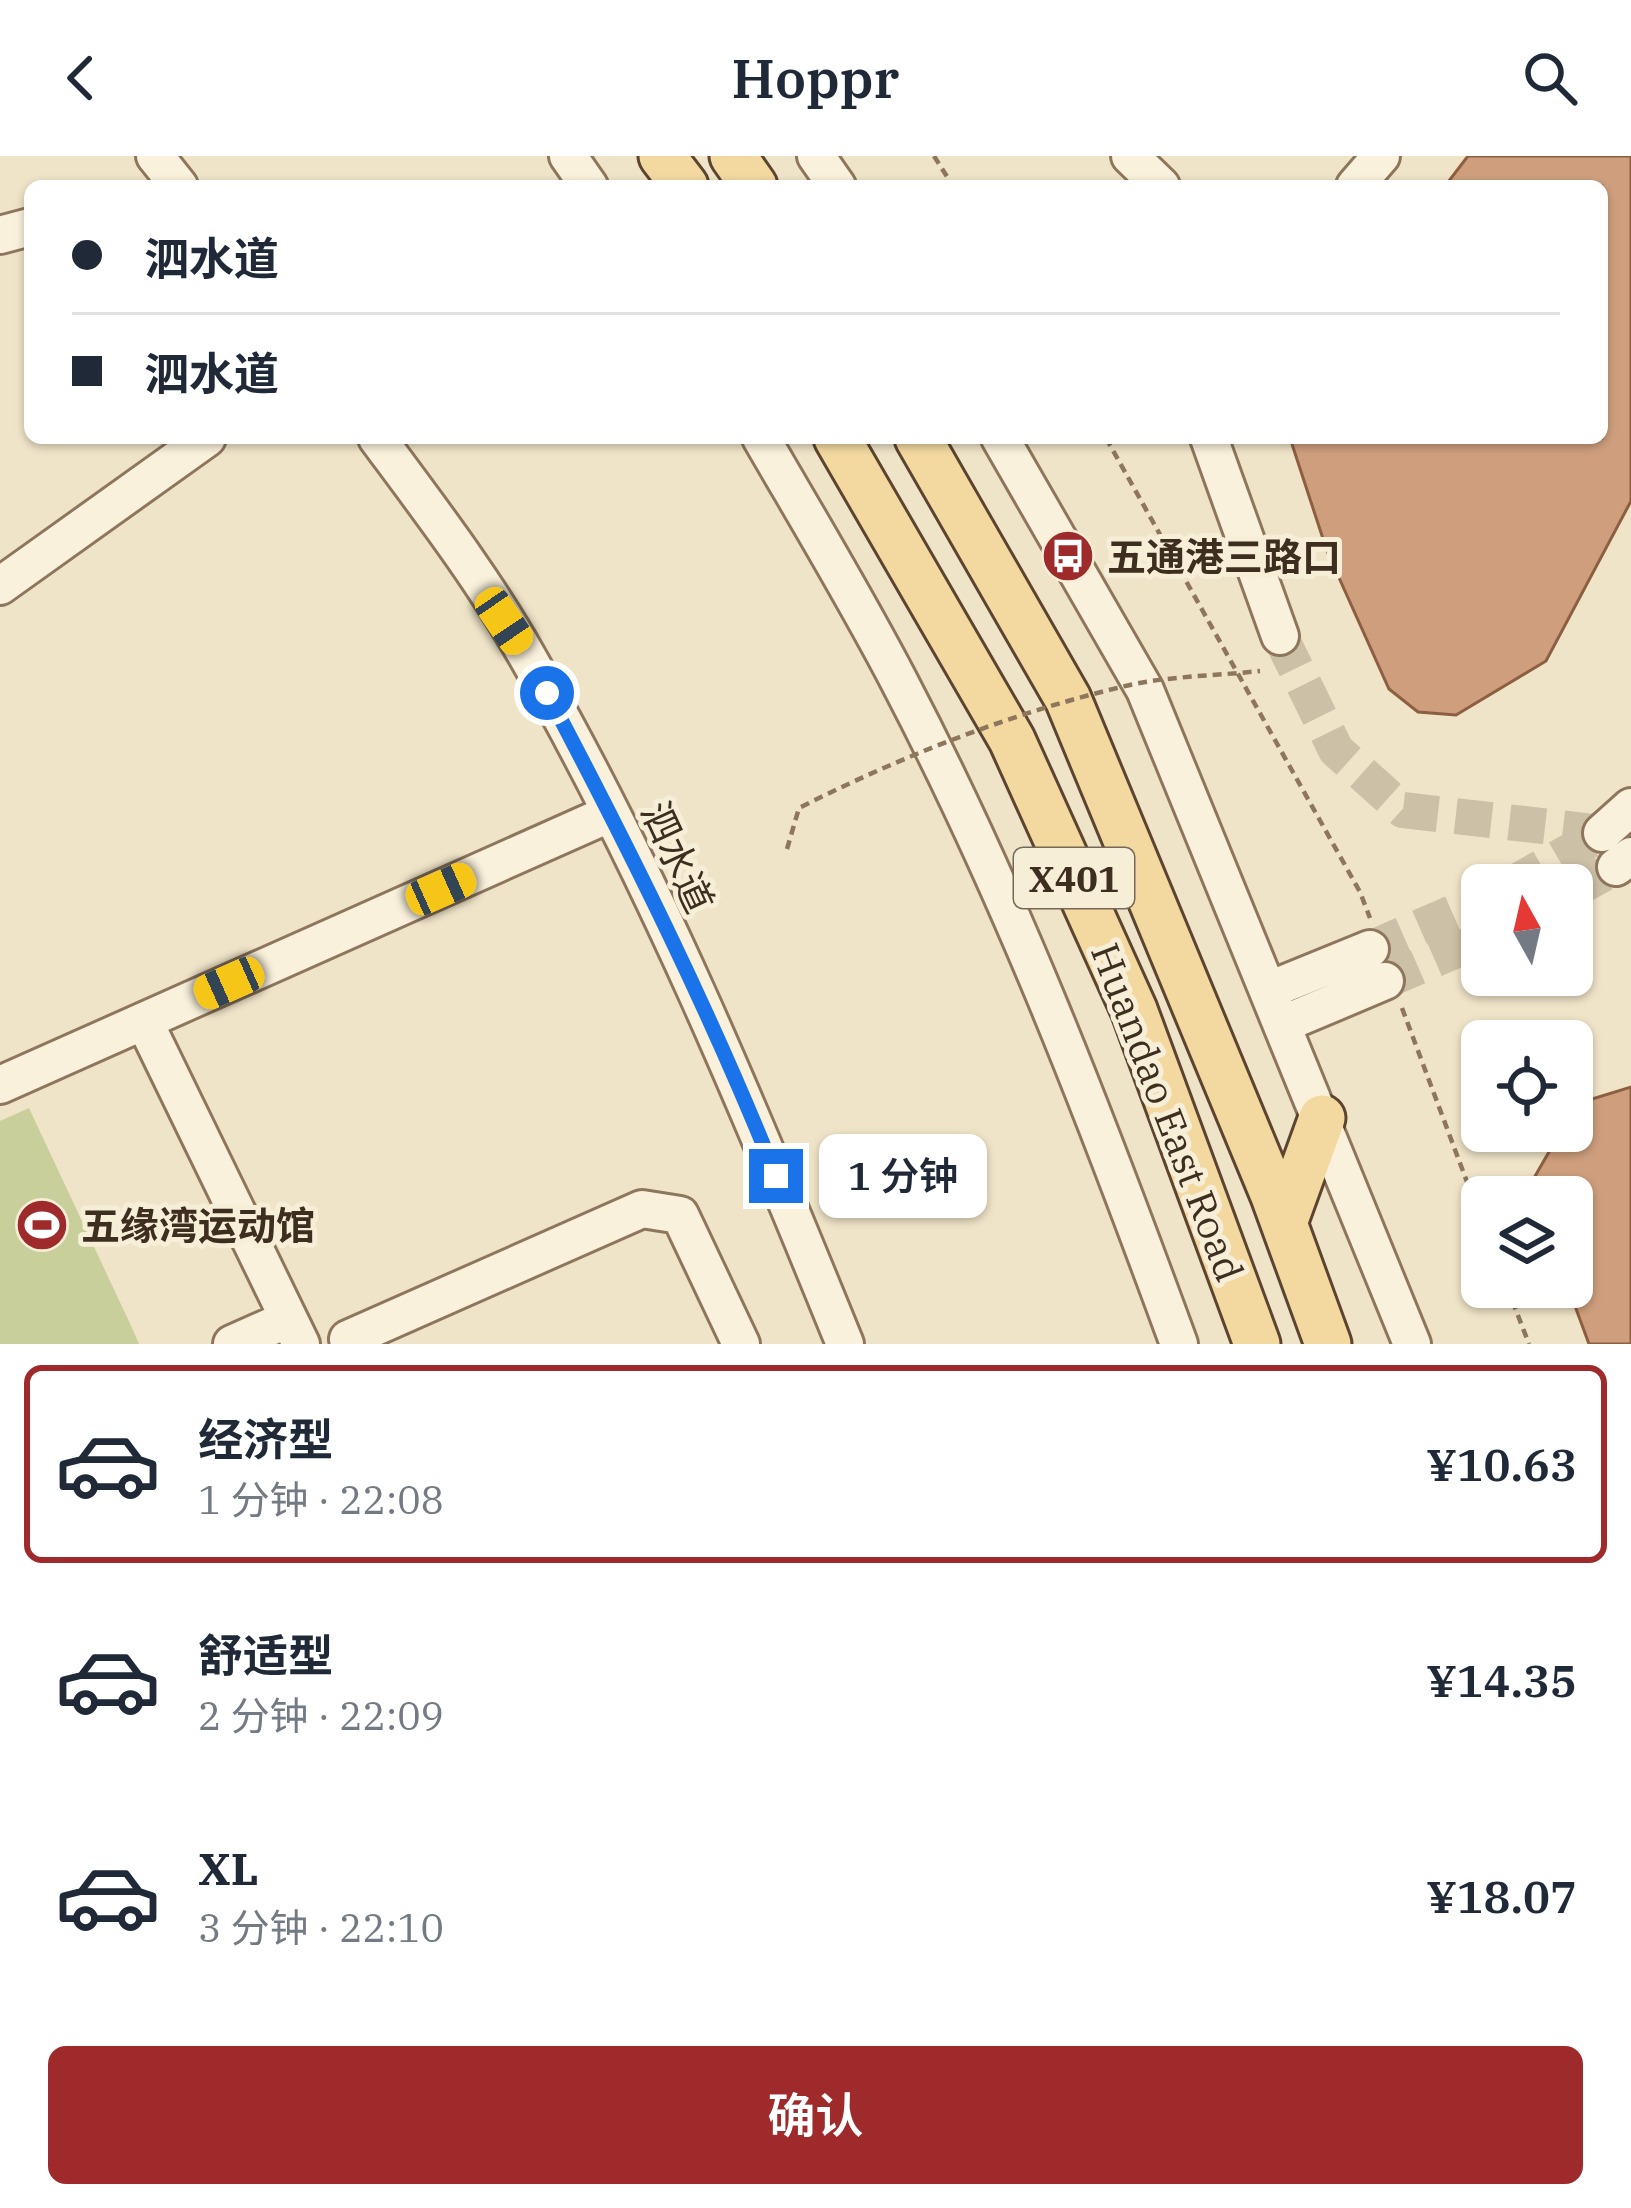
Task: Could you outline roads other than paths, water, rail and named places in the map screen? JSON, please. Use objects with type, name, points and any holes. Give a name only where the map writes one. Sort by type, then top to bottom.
[{"type":"main road","points":[[662,156],[680,180]]},
{"type":"main road","name":"Huandao East Road","points":[[840,444],[1012,740],[1134,1010],[1257,1344]]},
{"type":"main road","name":"Huandao East Road","points":[[921,444],[1068,699],[1284,1223],[1328,1344]]},
{"type":"main road","points":[[1284,1223],[1322,1118]]},
{"type":"street","points":[[155,156],[174,180]]},
{"type":"street","points":[[1130,156],[1155,180]]},
{"type":"street","points":[[1360,180],[1381,156]]},
{"type":"street","points":[[0,586],[199,444]]},
{"type":"street","name":"泗水道","points":[[380,444],[525,653],[611,814],[742,1093],[845,1344]]},
{"type":"street","points":[[764,444],[900,683],[990,872],[1114,1167],[1179,1344]]},
{"type":"street","points":[[1003,444],[1145,690],[1412,1344]]},
{"type":"street","points":[[1211,444],[1280,637]]},
{"type":"street","points":[[1616,852],[1631,807]]},
{"type":"street","points":[[2,1079],[611,814]]},
{"type":"street","points":[[1269,989],[1383,967],[1283,1024]]},
{"type":"street","points":[[144,1021],[294,1331],[232,1344]]},
{"type":"street","points":[[351,1344],[348,1339],[642,1209],[680,1215],[742,1344]]},
{"type":"tunnel","points":[[1280,636],[1336,750],[1403,810],[1602,833]]},
{"type":"tunnel","points":[[1548,864],[1602,833]]},
{"type":"tunnel","points":[[1593,880],[1616,867]]},
{"type":"tunnel","points":[[1370,949],[1461,909]]},
{"type":"tunnel","points":[[1385,981],[1461,948]]},
{"type":"place","name":"五通港三路口","points":[[1068,556]]},
{"type":"place","name":"五缘湾运动馆","points":[[42,1225]]}]
